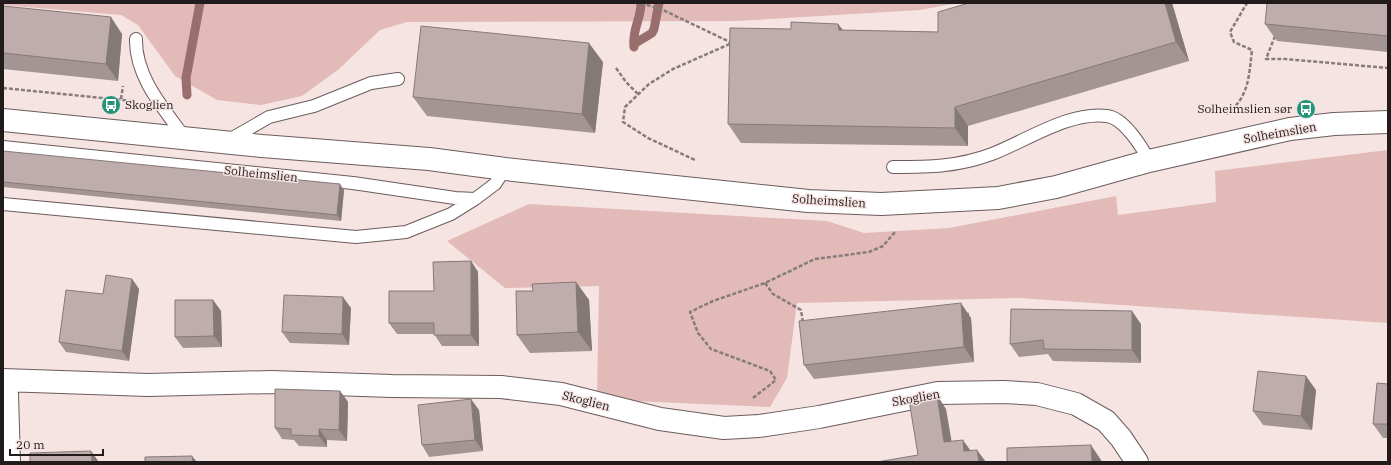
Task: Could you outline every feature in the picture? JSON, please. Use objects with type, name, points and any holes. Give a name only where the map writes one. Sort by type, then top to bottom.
[{"type":"street","name":"Solheimslien","points":[[3,120],[226,142],[428,159],[506,169],[808,201],[881,204],[1005,196],[1056,188],[1149,161],[1290,129],[1334,124],[1388,122]]},
{"type":"street","name":"Skoglien","points":[[5,387],[271,382],[392,386],[501,387],[561,394],[660,419],[724,428],[759,426],[819,417],[938,393],[1004,392],[1037,394],[1076,404],[1106,421],[1121,438],[1137,462]]},
{"type":"street","points":[[5,387],[9,462]]},
{"type":"lane","points":[[136,40],[136,54],[149,86],[185,138]]},
{"type":"lane","points":[[226,142],[269,117],[314,106],[371,83],[398,79]]},
{"type":"lane","points":[[893,167],[941,167],[966,162],[992,154],[1070,120],[1107,116],[1122,122],[1149,161]]},
{"type":"lane","name":"Solheimslien","points":[[3,148],[346,182],[454,198],[475,199]]},
{"type":"lane","points":[[3,204],[356,237],[406,232],[451,214],[495,184],[506,169]]},
{"type":"path","points":[[642,3],[663,10],[732,43],[673,69],[649,84],[625,107],[623,122],[648,138],[695,160],[696,166]]},
{"type":"path","points":[[1237,106],[1247,86],[1252,50],[1234,42],[1230,32],[1247,3]]},
{"type":"path","points":[[1276,29],[1275,36],[1266,59],[1285,59],[1388,68]]},
{"type":"path","points":[[616,68],[626,82],[638,94]]},
{"type":"path","points":[[3,88],[121,99],[123,84]]},
{"type":"path","points":[[736,427],[737,414],[743,404],[776,380],[770,372],[711,349],[698,333],[690,312],[713,301],[765,283],[815,259],[870,252],[883,246],[901,224],[901,203]]},
{"type":"path","points":[[765,283],[773,294],[801,310],[803,325]]},
{"type":"path","points":[[963,315],[971,314]]},
{"type":"shaded area","points":[[3,3],[958,3],[920,10],[737,21],[407,22],[380,30],[339,69],[302,96],[261,105],[217,100],[175,76],[138,25],[121,15],[3,5]]},
{"type":"shaded area","points":[[1388,150],[1388,323],[1019,298],[797,303],[787,378],[770,407],[632,401],[597,393],[599,286],[505,288],[447,241],[529,204],[827,221],[864,233],[949,228],[1116,196],[1118,215],[1216,202],[1215,171]]},
{"type":"building","points":[[969,3],[1165,3],[1176,42],[955,107],[955,128],[728,124],[730,28],[791,29],[791,22],[838,24],[839,30],[938,32],[938,12]]},
{"type":"building","points":[[1267,3],[1388,3],[1388,36],[1265,24]]},
{"type":"building","points":[[3,6],[111,17],[106,64],[3,53]]},
{"type":"building","points":[[421,26],[589,43],[582,114],[413,97]]},
{"type":"building","points":[[3,151],[340,184],[337,215],[3,182]]},
{"type":"building","points":[[471,261],[471,335],[434,335],[434,323],[389,323],[389,291],[434,291],[433,262]]},
{"type":"building","points":[[106,275],[132,279],[122,351],[59,342],[66,290],[103,294]]},
{"type":"building","points":[[576,282],[578,332],[517,335],[516,291],[533,291],[532,284]]},
{"type":"building","points":[[284,295],[343,297],[342,334],[282,332]]},
{"type":"building","points":[[175,300],[213,300],[214,336],[175,337]]},
{"type":"building","points":[[961,303],[964,347],[804,365],[799,321]]},
{"type":"building","points":[[1011,309],[1132,311],[1132,350],[1044,349],[1043,340],[1010,344]]},
{"type":"building","points":[[1258,371],[1306,376],[1301,416],[1253,411]]},
{"type":"building","points":[[1377,383],[1388,384],[1388,424],[1373,424]]},
{"type":"building","points":[[275,389],[340,391],[339,430],[319,429],[319,436],[291,435],[291,429],[275,428]]},
{"type":"building","points":[[937,395],[944,442],[963,440],[964,451],[977,450],[979,462],[877,462],[918,455],[909,400]]},
{"type":"building","points":[[471,399],[475,440],[422,445],[418,405]]},
{"type":"building","points":[[1091,445],[1092,462],[1007,462],[1007,448]]},
{"type":"building","points":[[91,451],[92,462],[30,462],[30,453]]},
{"type":"building","points":[[192,456],[193,462],[145,462],[145,457]]},
{"type":"waterway","points":[[187,95],[186,78],[200,3]]},
{"type":"waterway","points":[[634,47],[634,34],[640,14],[641,3]]},
{"type":"waterway","points":[[634,44],[652,33],[659,3]]},
{"type":"place","name":"Skoglien","points":[[111,105]]},
{"type":"place","name":"Solheimslien sør","points":[[1306,109]]}]
